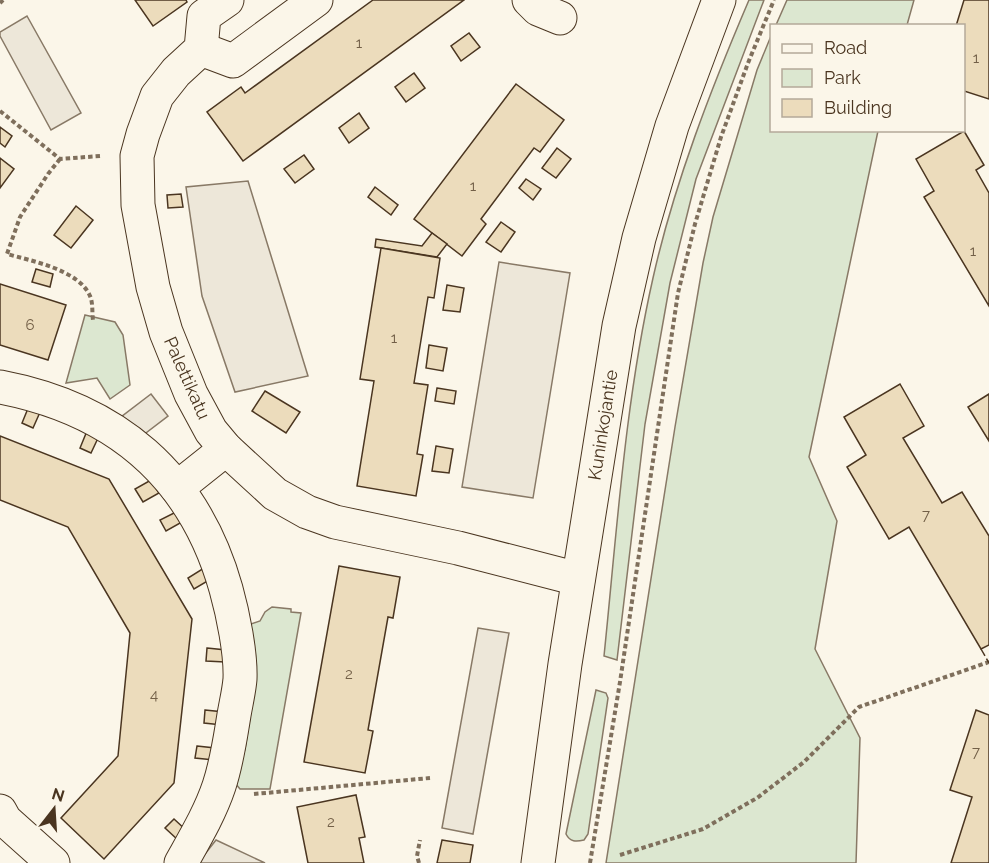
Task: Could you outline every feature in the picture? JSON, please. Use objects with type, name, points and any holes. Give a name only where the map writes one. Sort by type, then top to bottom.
[{"type":"street","points":[[227,0],[204,16],[201,49],[233,61],[316,0]]},
{"type":"street","points":[[529,0],[538,9],[560,18]]},
{"type":"street","name":"Kuninkojantie","points":[[538,863],[578,579],[619,326],[639,238],[672,126],[719,0]]},
{"type":"street","name":"Palettikatu","points":[[201,49],[176,72],[157,96],[137,156],[138,206],[153,286],[166,332],[190,394],[211,431],[226,450],[275,494],[307,512],[335,522],[458,548],[578,579]]},
{"type":"street","points":[[0,387],[48,399],[81,411],[104,423],[147,456],[177,488],[199,520],[218,558],[234,620],[240,679],[228,753],[219,786],[205,819],[181,863]]},
{"type":"street","points":[[177,488],[226,450]]},
{"type":"street","points":[[0,811],[12,827],[53,863]]},
{"type":"path","points":[[590,863],[620,682],[678,293],[694,224],[721,137],[774,0]]},
{"type":"path","points":[[0,111],[60,159],[108,156]]},
{"type":"path","points":[[60,159],[20,217],[7,254],[64,271],[77,281],[90,296],[93,320]]},
{"type":"path","points":[[621,855],[703,829],[757,798],[804,762],[859,707],[989,662]]},
{"type":"path","points":[[219,786],[237,792],[261,795],[430,778]]},
{"type":"path","points":[[419,863],[417,856],[420,840]]},
{"type":"green space","points":[[749,0],[764,0],[696,179],[670,283],[645,424],[617,660],[604,656],[623,466],[643,325],[662,243],[683,172],[707,102]]},
{"type":"green space","points":[[787,0],[914,0],[907,24],[776,24]]},
{"type":"green space","points":[[770,38],[770,132],[878,132],[809,457],[837,521],[815,649],[860,738],[856,863],[606,863],[703,263],[713,217],[757,70]]},
{"type":"green space","points":[[85,315],[115,322],[123,335],[130,385],[110,399],[97,378],[66,383]]},
{"type":"green space","points":[[272,607],[291,609],[291,612],[301,613],[270,789],[240,789],[235,783],[245,749],[253,699],[251,624],[260,621],[265,612]]},
{"type":"green space","points":[[596,690],[606,693],[608,698],[588,834],[584,840],[576,841],[569,839],[566,834]]},
{"type":"shaded area","points":[[27,16],[81,113],[51,130],[0,36],[0,32]]},
{"type":"shaded area","points":[[248,181],[308,376],[235,392],[202,296],[186,187]]},
{"type":"shaded area","points":[[499,262],[570,273],[533,498],[462,487]]},
{"type":"shaded area","points":[[151,394],[168,416],[138,439],[121,417]]},
{"type":"shaded area","points":[[478,628],[509,633],[473,834],[442,828]]},
{"type":"shaded area","points":[[216,840],[265,863],[198,863]]},
{"type":"building","points":[[135,0],[186,0],[187,2],[153,26]]},
{"type":"building","points":[[373,0],[464,0],[243,161],[207,112],[241,87],[245,93]]},
{"type":"building","points":[[964,0],[989,0],[989,99],[965,91],[965,24],[957,24]]},
{"type":"building","points":[[469,33],[480,47],[461,61],[451,46]]},
{"type":"building","points":[[414,73],[425,88],[406,102],[395,87]]},
{"type":"building","points":[[516,84],[564,120],[540,152],[534,148],[481,219],[486,224],[462,256],[414,219]]},
{"type":"building","points":[[359,113],[369,128],[349,143],[339,128]]},
{"type":"building","points":[[0,127],[12,136],[5,147],[0,143]]},
{"type":"building","points":[[965,132],[984,165],[976,170],[989,193],[989,306],[924,197],[934,191],[916,159]]},
{"type":"building","points":[[557,148],[571,159],[556,178],[542,168]]},
{"type":"building","points":[[304,155],[314,169],[295,183],[284,169]]},
{"type":"building","points":[[0,158],[14,169],[0,188]]},
{"type":"building","points":[[526,179],[541,189],[533,200],[519,188]]},
{"type":"building","points":[[375,187],[398,205],[391,215],[368,197]]},
{"type":"building","points":[[181,194],[183,207],[168,208],[167,195]]},
{"type":"building","points":[[76,206],[93,220],[71,248],[54,235]]},
{"type":"building","points":[[501,222],[515,232],[501,252],[486,242]]},
{"type":"building","points":[[432,233],[447,244],[437,257],[375,247],[376,239],[422,246]]},
{"type":"building","points":[[381,248],[440,258],[434,298],[428,297],[414,383],[428,385],[417,454],[423,455],[416,496],[357,486],[374,381],[360,379]]},
{"type":"building","points":[[36,269],[53,274],[50,287],[32,282]]},
{"type":"building","points":[[0,284],[66,305],[48,360],[0,345]]},
{"type":"building","points":[[447,285],[464,288],[460,312],[443,310]]},
{"type":"building","points":[[429,345],[447,348],[443,371],[426,368]]},
{"type":"building","points":[[900,384],[924,426],[903,438],[942,503],[962,492],[989,536],[989,645],[981,649],[909,527],[889,539],[847,467],[866,455],[844,417]]},
{"type":"building","points":[[437,388],[456,391],[454,404],[435,401]]},
{"type":"building","points":[[265,391],[300,412],[286,433],[252,411]]},
{"type":"building","points":[[989,394],[989,441],[968,407]]},
{"type":"building","points":[[29,406],[41,410],[33,428],[22,423]]},
{"type":"building","points":[[87,431],[99,436],[91,453],[80,448]]},
{"type":"building","points":[[0,436],[109,479],[192,619],[174,783],[104,859],[61,818],[118,756],[130,633],[68,527],[0,500]]},
{"type":"building","points":[[436,446],[453,449],[449,473],[432,471]]},
{"type":"building","points":[[151,480],[159,493],[143,502],[135,489]]},
{"type":"building","points":[[176,512],[182,522],[166,531],[160,520]]},
{"type":"building","points":[[339,566],[400,577],[393,618],[388,617],[368,730],[373,731],[365,773],[304,762]]},
{"type":"building","points":[[204,568],[211,579],[194,589],[188,578]]},
{"type":"building","points":[[207,648],[226,650],[225,662],[206,661]]},
{"type":"building","points":[[205,710],[224,712],[222,725],[204,723]]},
{"type":"building","points":[[976,710],[989,715],[989,863],[951,863],[972,797],[950,790]]},
{"type":"building","points":[[197,746],[215,748],[214,760],[195,758]]},
{"type":"building","points":[[356,795],[365,837],[359,838],[364,863],[308,863],[297,807]]},
{"type":"building","points":[[174,819],[187,831],[178,840],[165,828]]},
{"type":"building","points":[[442,840],[473,845],[470,863],[437,863]]},
{"type":"fence","points":[[981,649],[989,663]]}]
